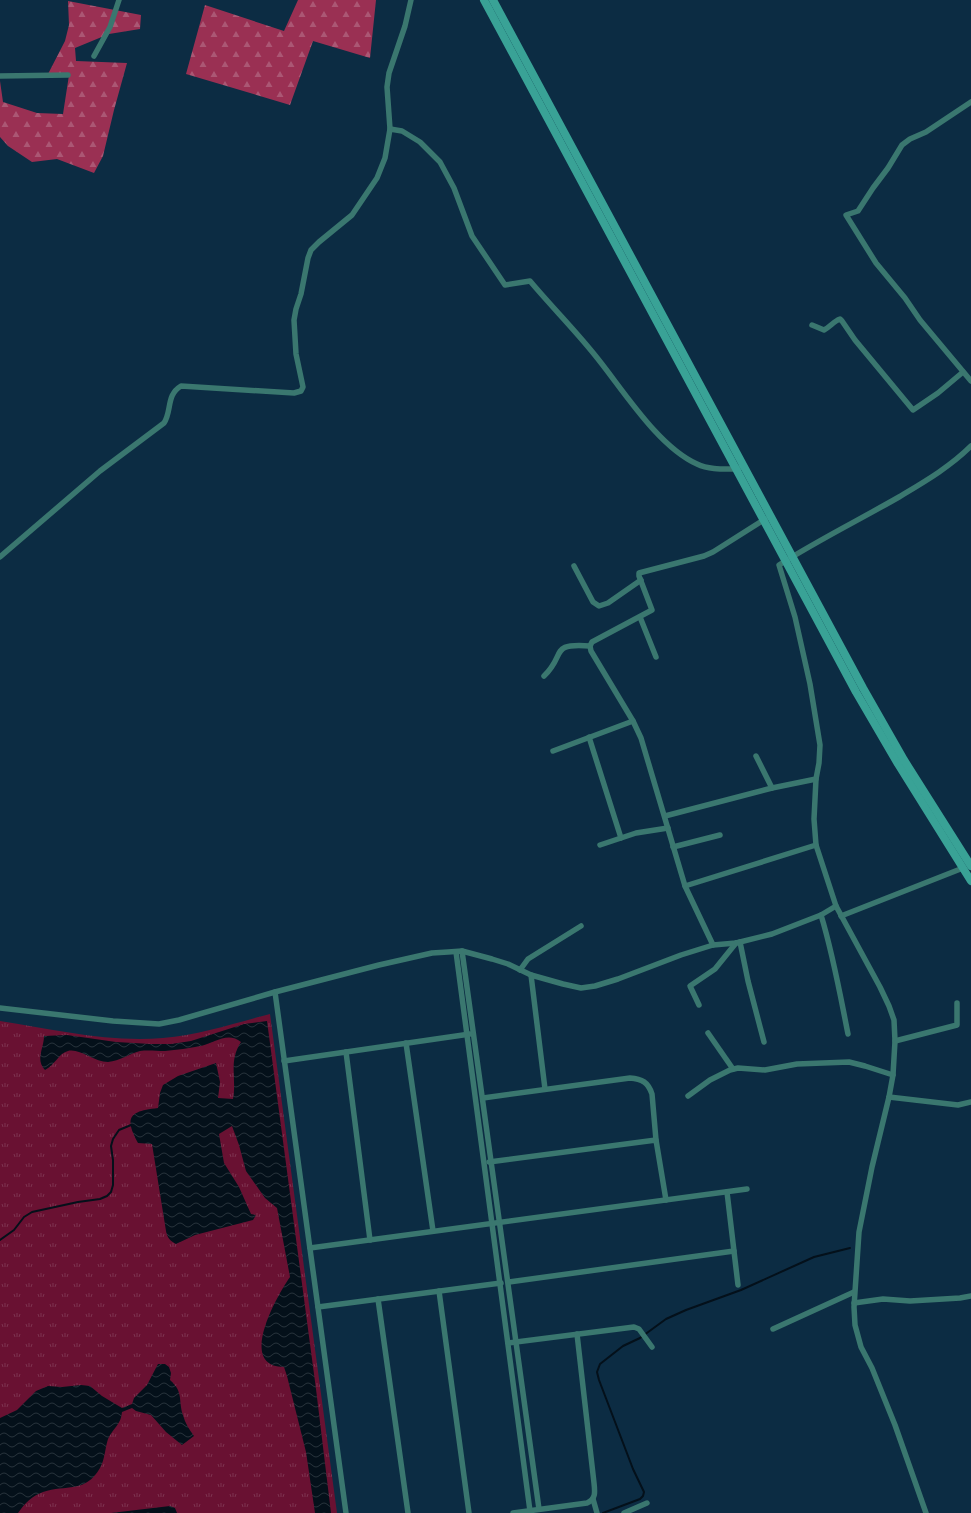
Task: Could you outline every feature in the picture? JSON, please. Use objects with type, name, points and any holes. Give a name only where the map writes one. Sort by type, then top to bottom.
[{"type":"main road","points":[[484,0],[789,559],[967,867],[971,881]]},
{"type":"main road","points":[[493,0],[740,468]]},
{"type":"street","points":[[94,56],[110,27],[119,0]]},
{"type":"street","points":[[2,555],[100,471],[164,423],[167,418],[172,395],[175,390],[181,386],[294,393],[301,391],[303,387],[296,354],[294,320],[308,258],[311,250],[319,242],[352,215],[377,178],[385,158],[390,129],[387,86],[389,73],[405,26],[411,0]]},
{"type":"street","points":[[0,76],[68,75]]},
{"type":"street","points":[[971,102],[926,132],[910,139],[902,145],[858,211],[846,215],[876,263],[905,298],[920,320],[971,381]]},
{"type":"street","points":[[390,129],[402,131],[420,142],[440,162],[454,188],[472,236],[505,285],[530,281],[593,353],[655,432],[674,449],[697,464],[706,467],[740,468]]},
{"type":"street","points":[[812,324],[824,330],[840,319],[855,340],[913,410],[938,393],[963,372]]},
{"type":"street","points":[[926,1513],[895,1425],[872,1368],[861,1347],[854,1325],[854,1292],[858,1232],[893,1075],[895,1042],[894,1020],[889,1006],[836,906],[816,845],[814,819],[816,779],[820,745],[810,684],[795,617],[779,565],[926,481],[947,467],[971,446]]},
{"type":"street","points":[[713,945],[685,886],[645,749],[633,721],[591,651],[590,646],[592,642],[652,610],[639,573],[704,556],[713,552],[767,517]]},
{"type":"street","points":[[574,566],[593,602],[599,606],[608,604],[641,580]]},
{"type":"street","points":[[640,617],[656,657]]},
{"type":"street","points":[[544,676],[553,668],[560,650],[566,646],[572,644],[590,646]]},
{"type":"street","points":[[554,751],[633,721]]},
{"type":"street","points":[[589,737],[621,838]]},
{"type":"street","points":[[756,756],[772,788]]},
{"type":"street","points":[[665,816],[772,788],[816,779]]},
{"type":"street","points":[[600,845],[636,833],[668,828]]},
{"type":"street","points":[[673,847],[720,835]]},
{"type":"street","points":[[685,886],[816,845]]},
{"type":"street","points":[[841,916],[967,867]]},
{"type":"street","points":[[0,1008],[113,1021],[159,1024],[179,1020],[275,992],[394,962],[432,953],[456,952],[492,958],[531,975],[581,988],[618,979],[681,955],[713,945],[738,943],[772,934],[821,914],[836,906]]},
{"type":"street","points":[[821,914],[836,971],[848,1034]]},
{"type":"street","points":[[520,970],[533,955],[581,926]]},
{"type":"street","points":[[699,1006],[690,986],[715,969],[738,943]]},
{"type":"street","points":[[738,943],[764,1042]]},
{"type":"street","points":[[456,952],[530,1511]]},
{"type":"street","points":[[462,952],[509,1282],[539,1509]]},
{"type":"street","points":[[531,975],[545,1089]]},
{"type":"street","points":[[275,992],[346,1513]]},
{"type":"street","points":[[895,1042],[957,1025],[957,1003]]},
{"type":"street","points":[[284,1061],[474,1033]]},
{"type":"street","points":[[708,1033],[733,1069]]},
{"type":"street","points":[[406,1043],[432,1231]]},
{"type":"street","points":[[346,1052],[370,1240]]},
{"type":"street","points":[[688,1096],[710,1080],[733,1069],[748,1068],[765,1070],[797,1064],[849,1062],[893,1075]]},
{"type":"street","points":[[483,1098],[630,1078],[640,1079],[650,1087],[652,1094],[656,1140],[666,1200]]},
{"type":"street","points":[[889,1097],[958,1105],[971,1102]]},
{"type":"street","points":[[484,1162],[656,1140]]},
{"type":"street","points":[[310,1248],[747,1189]]},
{"type":"street","points":[[727,1192],[738,1285]]},
{"type":"street","points":[[509,1282],[734,1251]]},
{"type":"street","points":[[318,1307],[500,1283]]},
{"type":"street","points":[[438,1291],[469,1513]]},
{"type":"street","points":[[774,1329],[854,1292]]},
{"type":"street","points":[[854,1303],[883,1299],[910,1302],[971,1296]]},
{"type":"street","points":[[378,1299],[408,1513]]},
{"type":"street","points":[[508,1344],[634,1327],[639,1329],[652,1347]]},
{"type":"street","points":[[577,1334],[594,1483],[595,1494],[593,1499],[597,1513]]},
{"type":"street","points":[[513,1513],[587,1503],[593,1499]]},
{"type":"street","points":[[624,1513],[647,1503]]},
{"type":"green space","points":[[298,0],[376,0],[370,58],[313,41],[290,105],[186,74],[205,5],[284,31]]},
{"type":"green space","points":[[68,1],[141,15],[140,29],[109,34],[75,48],[76,61],[127,63],[103,156],[94,173],[57,159],[32,162],[8,146],[0,137],[0,81],[3,102],[37,113],[63,114],[69,75],[48,74],[65,41],[69,25]]},
{"type":"green space","points":[[270,1014],[337,1513],[0,1513],[0,1021],[102,1037],[143,1039],[190,1034]]},
{"type":"water","points":[[267,1021],[331,1513],[315,1513],[306,1452],[287,1376],[284,1367],[270,1364],[263,1355],[262,1343],[264,1328],[277,1298],[290,1277],[277,1208],[265,1198],[246,1171],[232,1126],[219,1134],[224,1163],[239,1187],[251,1214],[256,1215],[253,1220],[195,1235],[176,1244],[174,1243],[169,1239],[166,1233],[152,1144],[138,1143],[131,1127],[132,1116],[136,1113],[158,1108],[160,1093],[163,1085],[178,1076],[216,1063],[220,1082],[218,1098],[233,1099],[234,1063],[237,1049],[241,1042],[236,1039],[226,1038],[201,1046],[188,1048],[165,1051],[140,1051],[108,1062],[97,1060],[77,1051],[68,1051],[62,1054],[45,1070],[42,1066],[40,1058],[44,1036],[67,1035],[116,1042],[171,1044],[191,1041],[244,1024]]},
{"type":"water","points":[[158,1364],[165,1364],[169,1367],[171,1373],[170,1380],[179,1393],[184,1418],[187,1426],[194,1436],[182,1445],[166,1432],[151,1415],[136,1411],[132,1408],[122,1412],[118,1423],[108,1439],[100,1468],[88,1482],[74,1487],[43,1492],[29,1500],[18,1513],[0,1513],[0,1418],[17,1410],[36,1391],[48,1386],[90,1386],[102,1396],[122,1408],[132,1404],[134,1398],[147,1385]]},
{"type":"water","points":[[170,1506],[175,1508],[177,1513],[111,1513]]},
{"type":"waterway","points":[[0,1240],[14,1230],[24,1217],[32,1212],[100,1199],[107,1196],[111,1192],[113,1185],[113,1160],[111,1146],[113,1139],[119,1130],[131,1125]]},
{"type":"waterway","points":[[603,1513],[640,1499],[644,1492],[633,1469],[599,1380],[597,1372],[600,1364],[623,1346],[640,1338],[666,1319],[741,1290],[814,1257],[850,1248]]}]
